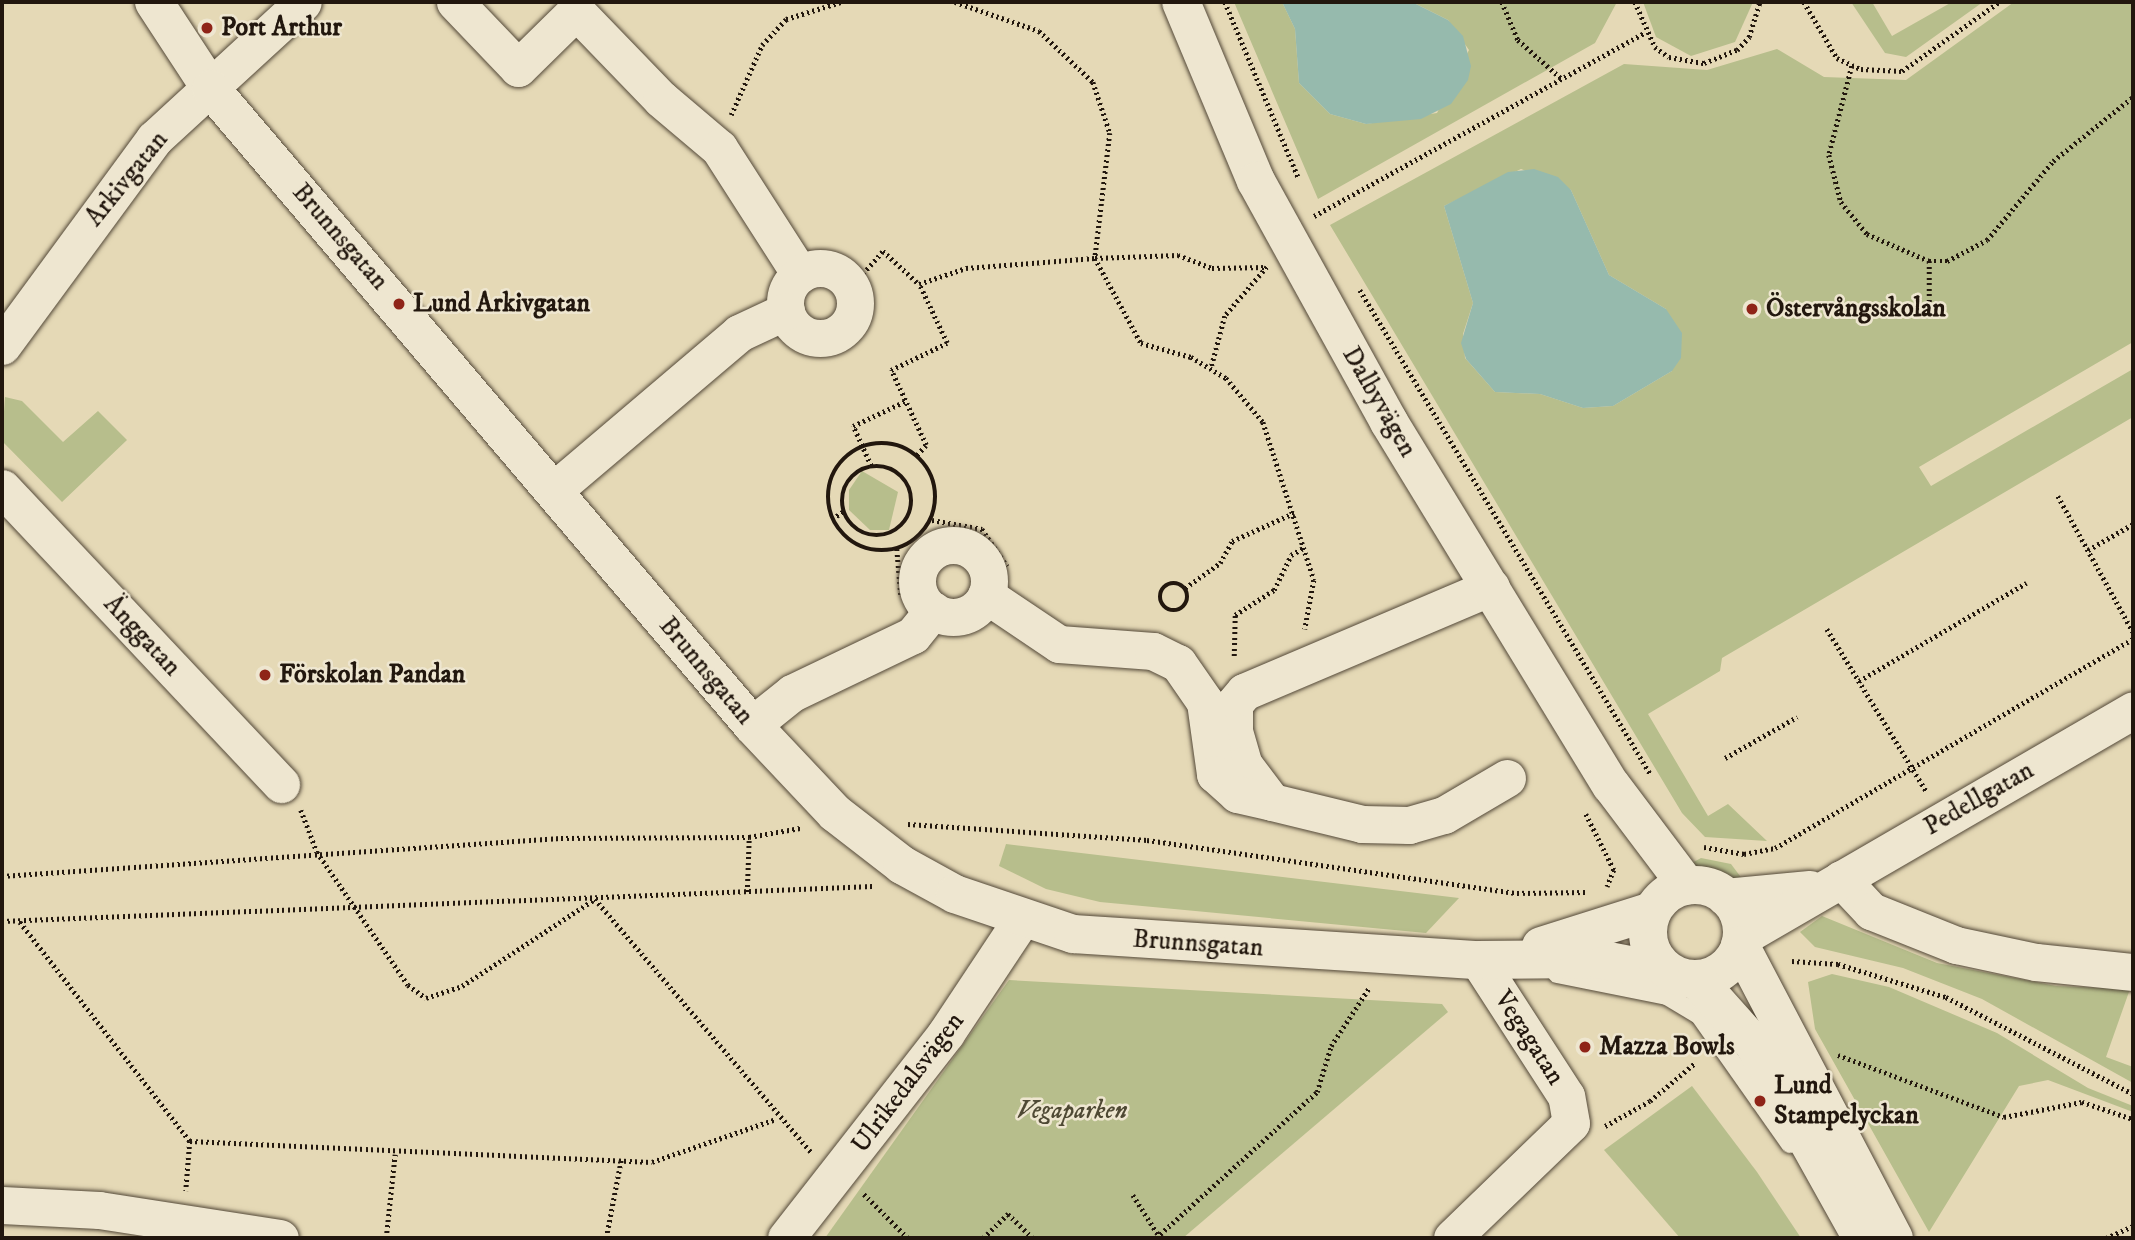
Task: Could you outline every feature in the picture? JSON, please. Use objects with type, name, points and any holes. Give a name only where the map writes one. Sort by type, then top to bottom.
[{"type":"street","name":"Brunnsgatan","points":[[154,2],[211,89],[752,725],[835,814],[902,865],[1021,920],[1120,939],[1478,960],[1598,959],[1683,976]]},
{"type":"street","name":"Arkivgatan","points":[[2,346],[154,139],[303,2]]},
{"type":"street","points":[[455,2],[518,68],[576,11],[661,99],[719,148],[800,274]]},
{"type":"street","name":"Dalbyvägen","points":[[1181,2],[1255,181],[1300,224],[1389,422],[1611,785],[1666,900]]},
{"type":"street","points":[[821,267],[852,286],[855,310],[831,337],[807,337],[786,311],[785,296],[800,274],[821,267]]},
{"type":"street","points":[[553,491],[739,333],[786,311]]},
{"type":"street","name":"Änggatan","points":[[2,488],[281,784]]},
{"type":"street","points":[[998,587],[962,615],[933,610],[920,596],[918,571],[943,546],[978,555],[989,577],[998,587],[1059,644],[1153,651],[1178,663],[1205,702],[1214,774],[1237,794],[1362,824],[1409,825],[1472,802],[1507,778]]},
{"type":"street","points":[[1272,802],[1244,765],[1234,731],[1238,698],[1491,587]]},
{"type":"street","points":[[752,725],[792,692],[913,635],[933,610]]},
{"type":"street","name":"Pedellgatan","points":[[1741,941],[1833,883],[2133,710]]},
{"type":"street","points":[[1833,883],[1871,911],[1956,945],[2036,962],[2133,972]]},
{"type":"street","name":"Pedellgatan","points":[[1725,897],[1833,883]]},
{"type":"street","points":[[1862,1238],[1753,1043],[1650,946],[1666,900],[1725,897],[1739,917],[1741,941],[1894,1238]]},
{"type":"street","name":"Brunnsgatan","points":[[1478,960],[1569,940],[1666,900]]},
{"type":"street","name":"Ulrikedalsvägen","points":[[786,1238],[839,1175],[995,967],[1021,920]]},
{"type":"street","points":[[1683,976],[1727,967],[1741,941]]},
{"type":"street","name":"Vegagatan","points":[[1478,960],[1566,1096],[1571,1122]]},
{"type":"street","points":[[1452,1238],[1571,1122]]},
{"type":"street","points":[[2,1205],[99,1210],[279,1238]]},
{"type":"lane","points":[[1478,960],[1655,993],[1699,1015],[1856,1238]]},
{"type":"path","points":[[719,148],[762,45],[786,19],[814,4],[841,2]]},
{"type":"path","points":[[955,2],[1040,31],[1093,82],[1110,133],[1095,258],[1141,343],[1211,369],[1264,422],[1306,547],[1314,601],[1288,676]]},
{"type":"path","points":[[1225,2],[1304,191]]},
{"type":"path","points":[[1502,2],[1518,40],[1562,79]]},
{"type":"path","points":[[1635,2],[1644,33],[1670,57],[1704,63],[1721,59],[1749,37],[1760,2]]},
{"type":"path","points":[[1804,2],[1837,58],[1852,66],[1914,66],[1999,2]]},
{"type":"path","points":[[1300,224],[1644,33]]},
{"type":"path","points":[[1852,66],[1829,155],[1841,202],[1867,233],[1929,261],[1959,256],[1994,234],[2053,161],[2133,97]]},
{"type":"path","points":[[1300,224],[1310,204]]},
{"type":"path","points":[[1300,224],[1322,227]]},
{"type":"path","points":[[852,286],[883,251],[919,284],[947,343],[891,370],[926,445],[917,456]]},
{"type":"path","points":[[919,284],[966,268],[1095,258],[1178,255],[1212,268],[1267,267],[1225,316],[1211,369]]},
{"type":"path","points":[[1929,261],[1929,307]]},
{"type":"path","points":[[1357,285],[1659,789]]},
{"type":"path","points":[[871,466],[853,426],[906,401]]},
{"type":"path","points":[[898,444],[917,456],[936,489],[932,520],[912,543],[882,551],[853,542],[832,519],[833,474],[863,446],[898,444]]},
{"type":"path","points":[[871,466],[891,469],[906,483],[912,502],[904,522],[887,534],[867,534],[844,511],[846,484],[871,466]]},
{"type":"path","points":[[2058,496],[2133,632]]},
{"type":"path","points":[[832,519],[844,511]]},
{"type":"path","points":[[1185,588],[1183,608],[1163,606],[1165,587],[1185,588],[1220,564],[1232,541],[1294,513]]},
{"type":"path","points":[[932,520],[970,524],[990,536],[998,587]]},
{"type":"path","points":[[2088,550],[2133,523]]},
{"type":"path","points":[[1238,698],[1220,668],[1239,650],[1233,618],[1274,590],[1291,555],[1306,547]]},
{"type":"path","points":[[1859,681],[2026,583]]},
{"type":"path","points":[[1827,629],[1943,821]]},
{"type":"path","points":[[1693,845],[1744,854],[1775,848],[1911,765],[2133,639]]},
{"type":"path","points":[[1725,758],[1797,717]]},
{"type":"path","points":[[281,784],[308,820],[317,852],[362,910],[408,985],[426,998],[462,986],[595,899]]},
{"type":"path","points":[[1017,831],[1239,850],[1517,893],[1592,891]]},
{"type":"path","points":[[2,876],[317,852],[561,838],[748,837],[747,892]]},
{"type":"path","points":[[2,921],[362,910],[886,885]]},
{"type":"path","points":[[595,899],[776,1118],[908,1238]]},
{"type":"path","points":[[20,921],[190,1141],[183,1223]]},
{"type":"path","points":[[1792,961],[1838,964],[1946,996],[2133,1094]]},
{"type":"path","points":[[1133,1195],[1157,1237],[1317,1092],[1331,1046],[1369,988]]},
{"type":"path","points":[[1824,1054],[2004,1117],[2082,1102],[2133,1119]]},
{"type":"path","points":[[1571,1122],[1601,1128],[1627,1118],[1695,1063]]},
{"type":"path","points":[[190,1141],[395,1154],[652,1162],[688,1154],[776,1118]]},
{"type":"path","points":[[386,1238],[395,1154]]},
{"type":"path","points":[[606,1238],[621,1160]]},
{"type":"path","points":[[983,1238],[1008,1214],[1033,1238]]},
{"type":"path","points":[[2106,1238],[2133,1226]]},
{"type":"green space","points":[[1234,2],[1282,2],[1295,29],[1299,83],[1330,114],[1366,124],[1437,113],[1469,50],[1448,20],[1412,2],[1617,2],[1595,43],[1318,199]]},
{"type":"green space","points":[[1643,2],[1753,2],[1735,42],[1691,56],[1656,37]]},
{"type":"green space","points":[[1851,2],[1872,2],[1892,36],[1952,2],[1983,2],[1906,57],[1885,53]]},
{"type":"green space","name":"Östervångsskolan","points":[[2014,2],[2133,2],[2133,342],[1919,467],[1931,486],[2133,369],[2133,417],[1722,658],[1720,671],[1648,714],[1708,816],[1728,804],[1767,841],[1705,837],[1682,813],[1330,225],[1624,64],[1707,70],[1777,49],[1824,77],[1906,80]],"holes":[[[1521,169],[1571,190],[1609,275],[1666,309],[1672,371],[1613,406],[1583,408],[1540,394],[1495,392],[1465,358],[1463,334],[1473,303],[1444,206]]]},
{"type":"green space","points":[[5,397],[22,401],[63,442],[98,411],[127,440],[62,502],[2,441]]},
{"type":"green space","points":[[862,471],[898,492],[889,530],[870,530],[849,510],[849,490]]},
{"type":"green space","points":[[1006,844],[1459,898],[1426,933],[1100,902],[1046,889],[999,866]]},
{"type":"green space","points":[[1701,858],[1731,864],[1746,884],[1698,873],[1690,864]]},
{"type":"green space","points":[[1822,916],[1937,963],[2056,986],[2130,989],[2106,1057],[2133,1067],[2133,1083],[1982,999],[1903,968],[1815,947],[1800,932]]},
{"type":"green space","points":[[1832,974],[1889,987],[1997,1033],[2088,1088],[2133,1106],[2133,1112],[2048,1080],[2019,1086],[1929,1232],[1815,1029],[1808,982]]},
{"type":"green space","name":"Vegaparken","points":[[1009,980],[1442,1004],[1448,1012],[1183,1238],[825,1238]]},
{"type":"green space","points":[[1692,1086],[1757,1172],[1801,1238],[1680,1238],[1604,1150]]},
{"type":"water","points":[[1282,2],[1412,2],[1448,20],[1463,36],[1471,66],[1468,80],[1451,104],[1421,119],[1366,124],[1330,114],[1299,83],[1295,29]]},
{"type":"water","points":[[1534,169],[1558,177],[1571,190],[1609,275],[1666,309],[1682,333],[1681,358],[1672,371],[1613,406],[1583,408],[1540,394],[1495,392],[1466,359],[1461,343],[1473,303],[1444,206],[1508,172]]},
{"type":"place","name":"Port Arthur","points":[[207,28]]},
{"type":"place","name":"Lund Arkivgatan","points":[[399,304]]},
{"type":"place","name":"Östervångsskolan","points":[[1752,309]]},
{"type":"place","name":"Förskolan Pandan","points":[[265,675]]},
{"type":"place","name":"Mazza Bowls","points":[[1585,1047]]},
{"type":"place","name":"Lund Stampelyckan","points":[[1760,1101]]}]
